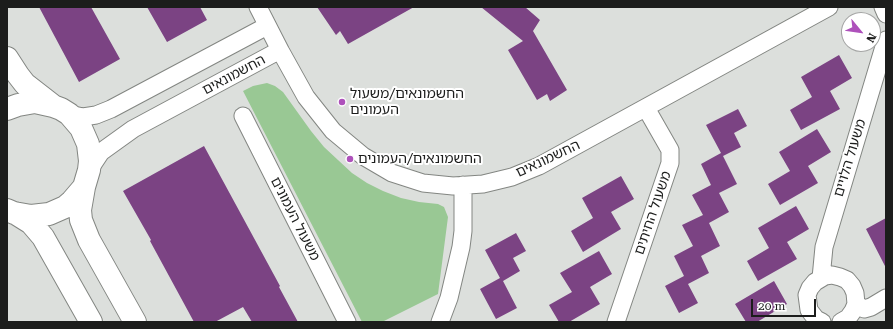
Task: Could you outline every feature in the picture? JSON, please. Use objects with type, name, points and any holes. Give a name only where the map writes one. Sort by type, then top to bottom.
[{"type":"street","points":[[258,7],[280,50]]},
{"type":"street","name":"החשמונאים","points":[[86,178],[101,152],[133,129],[280,50],[306,97],[333,131],[362,156],[392,173],[423,182],[453,186],[483,184],[512,177],[539,166],[829,7]]},
{"type":"street","points":[[883,7],[886,14]]},
{"type":"street","name":"החשמונאים","points":[[61,110],[83,117],[96,115],[111,109],[267,26]]},
{"type":"street","name":"משעול הלויים","points":[[821,278],[824,247],[886,40]]},
{"type":"street","points":[[7,58],[25,84],[61,110],[81,128],[88,144],[90,161],[80,210],[81,220],[89,240],[136,322]]},
{"type":"street","points":[[7,109],[18,105],[44,103],[61,110]]},
{"type":"street","name":"משעול החיתים","points":[[616,322],[670,163],[670,150],[646,108]]},
{"type":"street","name":"משעול העמונים","points":[[243,116],[347,322]]},
{"type":"street","points":[[10,211],[32,216],[49,214],[57,211],[72,201],[86,178]]},
{"type":"street","points":[[440,322],[449,298],[461,247],[463,231],[463,185]]},
{"type":"street","points":[[10,211],[31,223],[41,234],[91,322]]},
{"type":"street","points":[[822,322],[811,313],[807,299],[810,288],[815,282],[821,278],[832,275],[847,280],[855,293],[856,304],[850,315],[842,322]]},
{"type":"street","points":[[856,304],[864,309],[871,307],[886,298]]},
{"type":"green space","points":[[267,83],[275,86],[283,92],[324,147],[352,173],[367,183],[401,198],[438,204],[444,207],[448,217],[438,294],[382,322],[362,322],[243,91],[253,86]]},
{"type":"building","points":[[39,7],[91,7],[120,59],[79,82]]},
{"type":"building","points":[[147,7],[200,7],[207,20],[167,42]]},
{"type":"building","points":[[317,7],[414,7],[348,44],[340,31],[336,35]]},
{"type":"building","points":[[481,7],[525,7],[540,20],[533,31],[567,90],[550,101],[547,94],[537,100],[508,50],[523,41]]},
{"type":"building","points":[[839,55],[852,78],[830,91],[840,109],[801,130],[790,110],[812,97],[801,77]]},
{"type":"building","points":[[738,109],[747,126],[734,133],[741,147],[723,156],[737,184],[719,193],[729,212],[709,223],[720,246],[701,256],[709,273],[688,284],[698,303],[679,313],[665,286],[684,276],[674,256],[693,246],[682,225],[703,215],[692,195],[711,185],[701,164],[721,153],[706,125]]},
{"type":"building","points":[[817,129],[831,152],[808,166],[818,183],[780,205],[768,184],[790,171],[779,152]]},
{"type":"building","points":[[204,146],[298,322],[252,322],[243,307],[215,322],[194,322],[150,241],[151,240],[123,191]]},
{"type":"building","points":[[621,176],[634,199],[611,212],[621,229],[583,252],[571,231],[593,218],[582,198]]},
{"type":"building","points":[[796,206],[809,229],[787,242],[797,259],[758,281],[747,261],[769,248],[758,228]]},
{"type":"building","points":[[886,218],[886,268],[866,229]]},
{"type":"building","points":[[516,233],[526,251],[513,258],[520,271],[503,281],[517,308],[496,319],[480,289],[500,278],[485,250]]},
{"type":"building","points":[[599,251],[612,274],[590,287],[600,304],[569,322],[559,322],[549,305],[572,292],[560,273]]},
{"type":"building","points":[[774,281],[787,304],[757,322],[746,322],[735,304]]},
{"type":"place","name":"החשמונאים/משעול העמונים","points":[[342,102]]},
{"type":"place","name":"החשמונאים/העמונים","points":[[350,159]]}]
